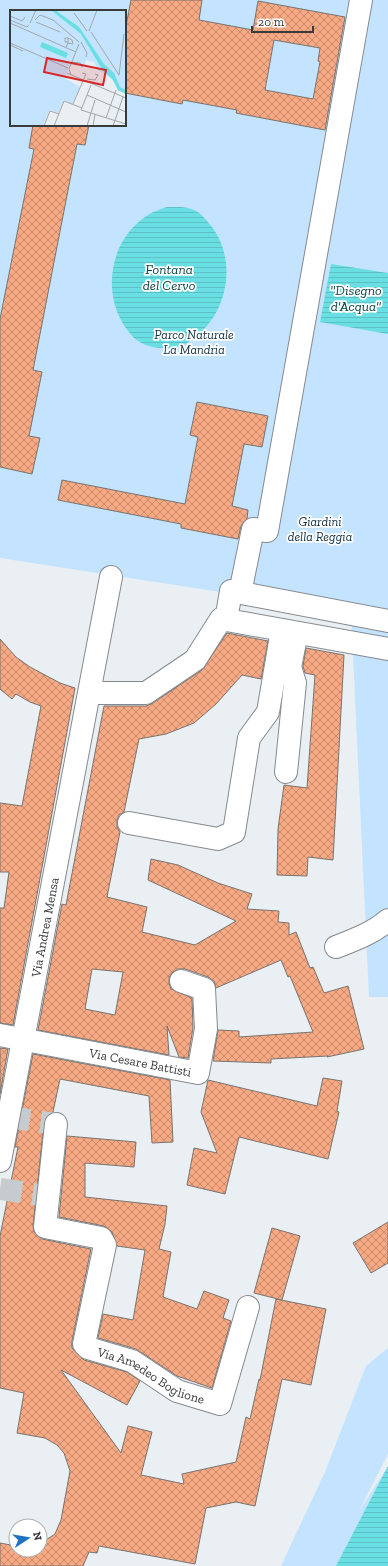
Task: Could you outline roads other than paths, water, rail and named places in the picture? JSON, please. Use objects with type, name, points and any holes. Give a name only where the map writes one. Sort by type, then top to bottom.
[{"type":"street","points":[[240,593],[253,529],[267,532],[362,0]]},
{"type":"street","name":"Via Andrea Mensa","points":[[0,1161],[111,577]]},
{"type":"street","points":[[90,693],[146,693],[195,660],[223,620],[231,591],[388,620]]},
{"type":"street","points":[[223,620],[388,649]]},
{"type":"street","points":[[286,772],[295,683],[290,667],[289,632]]},
{"type":"street","points":[[129,823],[218,839],[234,832],[249,738],[268,712],[289,632]]},
{"type":"street","points":[[336,947],[356,940],[379,928],[388,920]]},
{"type":"street","name":"Via Cesare Battisti","points":[[23,1040],[198,1073],[206,1029],[204,989],[181,981]]},
{"type":"street","points":[[0,1035],[23,1040]]},
{"type":"street","name":"Via Amedeo Boglione","points":[[56,1124],[45,1227],[101,1238],[105,1245],[84,1344],[88,1348],[132,1361],[177,1391],[220,1404],[248,1307]]},
{"type":"water","name":"Fontana del Cervo","points":[[167,207],[188,208],[197,211],[204,217],[220,240],[226,268],[226,283],[223,297],[217,311],[209,323],[192,340],[183,345],[169,348],[147,346],[133,337],[121,320],[114,302],[112,282],[114,262],[121,244],[133,228],[148,215]]},
{"type":"water","name":"\"Disegno d'Acqua\"","points":[[331,264],[388,273],[388,334],[320,322]]},
{"type":"water","points":[[388,1466],[388,1566],[336,1566]]},
{"type":"tunnel","points":[[8,1117],[56,1124]]},
{"type":"tunnel","points":[[0,1189],[48,1196]]},
{"type":"park label","name":"Parco Naturale La Mandria","points":[[194,342]]},
{"type":"park label","name":"Giardini della Reggia","points":[[320,528]]}]
